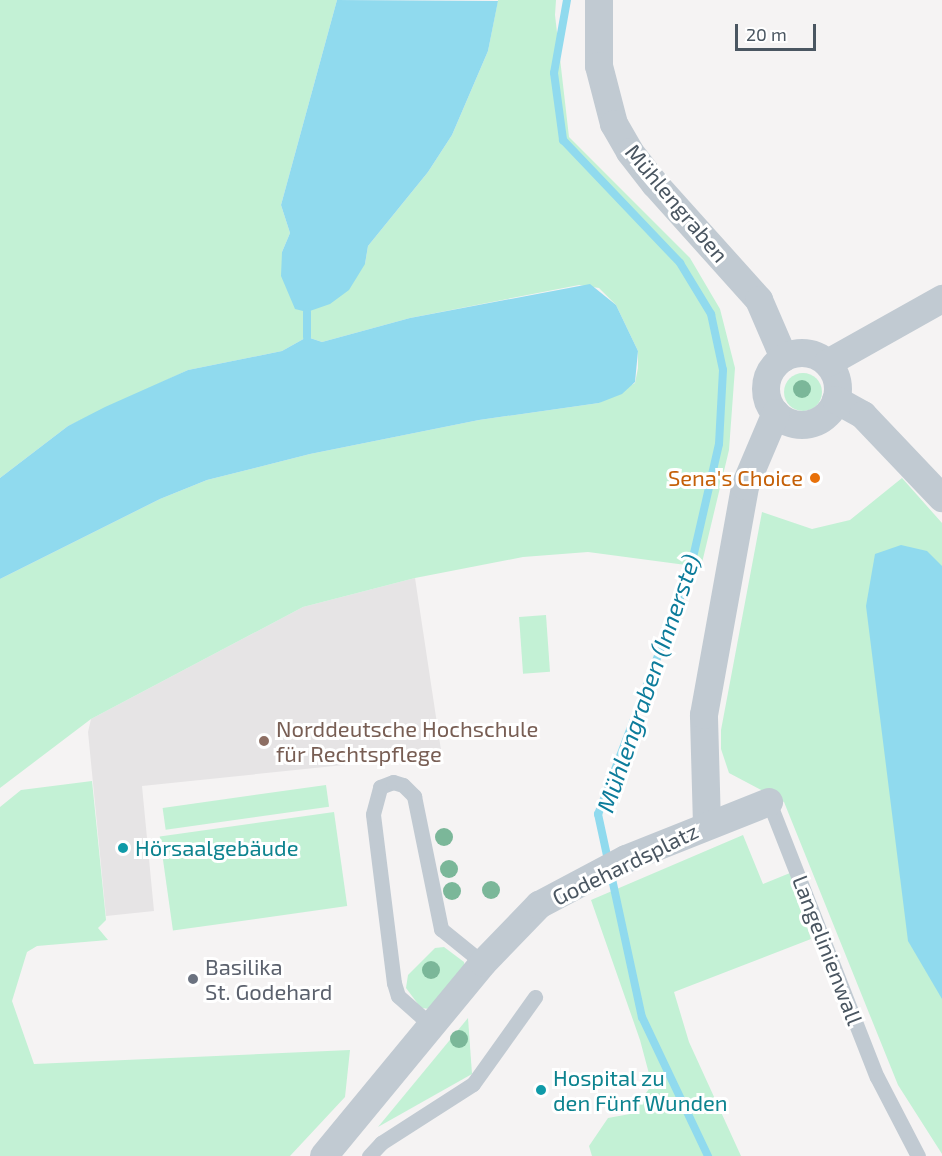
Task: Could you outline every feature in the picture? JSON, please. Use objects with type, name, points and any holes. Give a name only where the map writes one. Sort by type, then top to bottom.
[{"type":"street","name":"Mühlengraben","points":[[599,0],[599,66],[614,124],[649,176],[759,300],[784,358]]},
{"type":"street","points":[[828,363],[942,299]]},
{"type":"street","points":[[807,354],[828,363],[837,381],[836,400],[821,420],[810,424],[786,421],[776,414],[770,405],[767,384],[770,373],[784,358],[807,354]]},
{"type":"street","points":[[836,400],[863,415],[942,498]]},
{"type":"street","name":"Godehardsplatz","points":[[324,1156],[483,963],[539,905],[626,859],[707,825],[704,715],[745,486],[776,414]]},
{"type":"street","name":"Langelinienwall","points":[[707,825],[769,802]]},
{"type":"lane","points":[[432,1026],[398,996],[394,983],[373,814],[380,787],[393,782],[403,785],[414,796],[441,929],[483,963]]},
{"type":"lane","name":"Langelinienwall","points":[[769,802],[877,1077],[918,1156]]},
{"type":"lane","points":[[369,1156],[381,1143],[474,1084],[535,998]]},
{"type":"shaded area","name":"Norddeutsche Hochschule für Rechtspflege","points":[[415,578],[441,750],[344,765],[142,786],[154,911],[106,916],[88,732],[91,719],[303,607]]},
{"type":"green space","points":[[0,0],[337,0],[281,205],[290,233],[282,252],[365,264],[368,246],[428,172],[452,135],[488,51],[498,0],[556,0],[555,15],[569,137],[690,258],[720,309],[735,368],[729,450],[701,567],[588,552],[523,557],[415,578],[303,607],[91,719],[0,788],[0,579],[160,499],[207,480],[310,454],[479,420],[599,403],[635,383],[638,351],[616,305],[599,288],[579,285],[410,318],[322,342],[307,337],[282,351],[188,370],[68,426],[0,478]]},
{"type":"green space","points":[[803,373],[816,379],[822,392],[816,405],[803,411],[790,405],[784,392],[790,379]]},
{"type":"green space","points":[[902,478],[942,523],[942,1154],[898,1085],[784,802],[729,773],[721,749],[721,730],[762,512],[812,529],[850,520]]},
{"type":"green space","points":[[546,615],[550,672],[523,674],[519,617]]},
{"type":"green space","points":[[92,781],[106,920],[98,928],[108,940],[37,946],[27,952],[12,1001],[34,1064],[350,1050],[345,1097],[290,1156],[0,1156],[0,807],[21,790]]},
{"type":"green space","points":[[326,785],[329,807],[166,830],[163,808]]},
{"type":"green space","points":[[334,812],[347,906],[173,931],[160,836]]},
{"type":"green space","points":[[743,835],[763,884],[790,873],[811,939],[674,992],[689,1042],[741,1156],[592,1156],[589,1146],[608,1118],[630,1114],[652,1085],[640,1040],[591,900]]},
{"type":"green space","points":[[444,947],[464,962],[465,969],[430,1009],[421,1008],[406,988],[408,975],[435,948]]},
{"type":"green space","points":[[468,1018],[472,1074],[378,1127]]},
{"type":"water","points":[[337,0],[498,1],[488,51],[452,135],[428,172],[368,246],[365,264],[349,290],[330,304],[307,312],[295,309],[281,276],[282,252],[290,233],[281,205]]},
{"type":"water","points":[[590,284],[616,305],[638,351],[635,382],[622,394],[599,403],[479,420],[310,454],[207,480],[160,499],[0,579],[0,478],[68,426],[105,407],[188,370],[282,351],[307,337],[322,342],[410,318]]},
{"type":"water","points":[[901,545],[927,551],[942,566],[942,999],[908,941],[866,606],[875,554]]},
{"type":"waterway","name":"Mühlengraben (Innerste)","points":[[567,0],[554,73],[563,140],[680,263],[711,314],[723,370],[719,444],[690,571],[598,814],[642,1017],[708,1156]]},
{"type":"waterway","points":[[307,312],[307,337]]},
{"type":"place","name":"Sena's Choice","points":[[815,478]]},
{"type":"place","name":"Norddeutsche Hochschule für Rechtspflege","points":[[264,741]]},
{"type":"place","name":"Hörsaalgebäude","points":[[123,848]]},
{"type":"place","name":"Basilika St. Godehard","points":[[193,979]]},
{"type":"place","name":"Hospital zu den Fünf Wunden","points":[[541,1090]]}]
